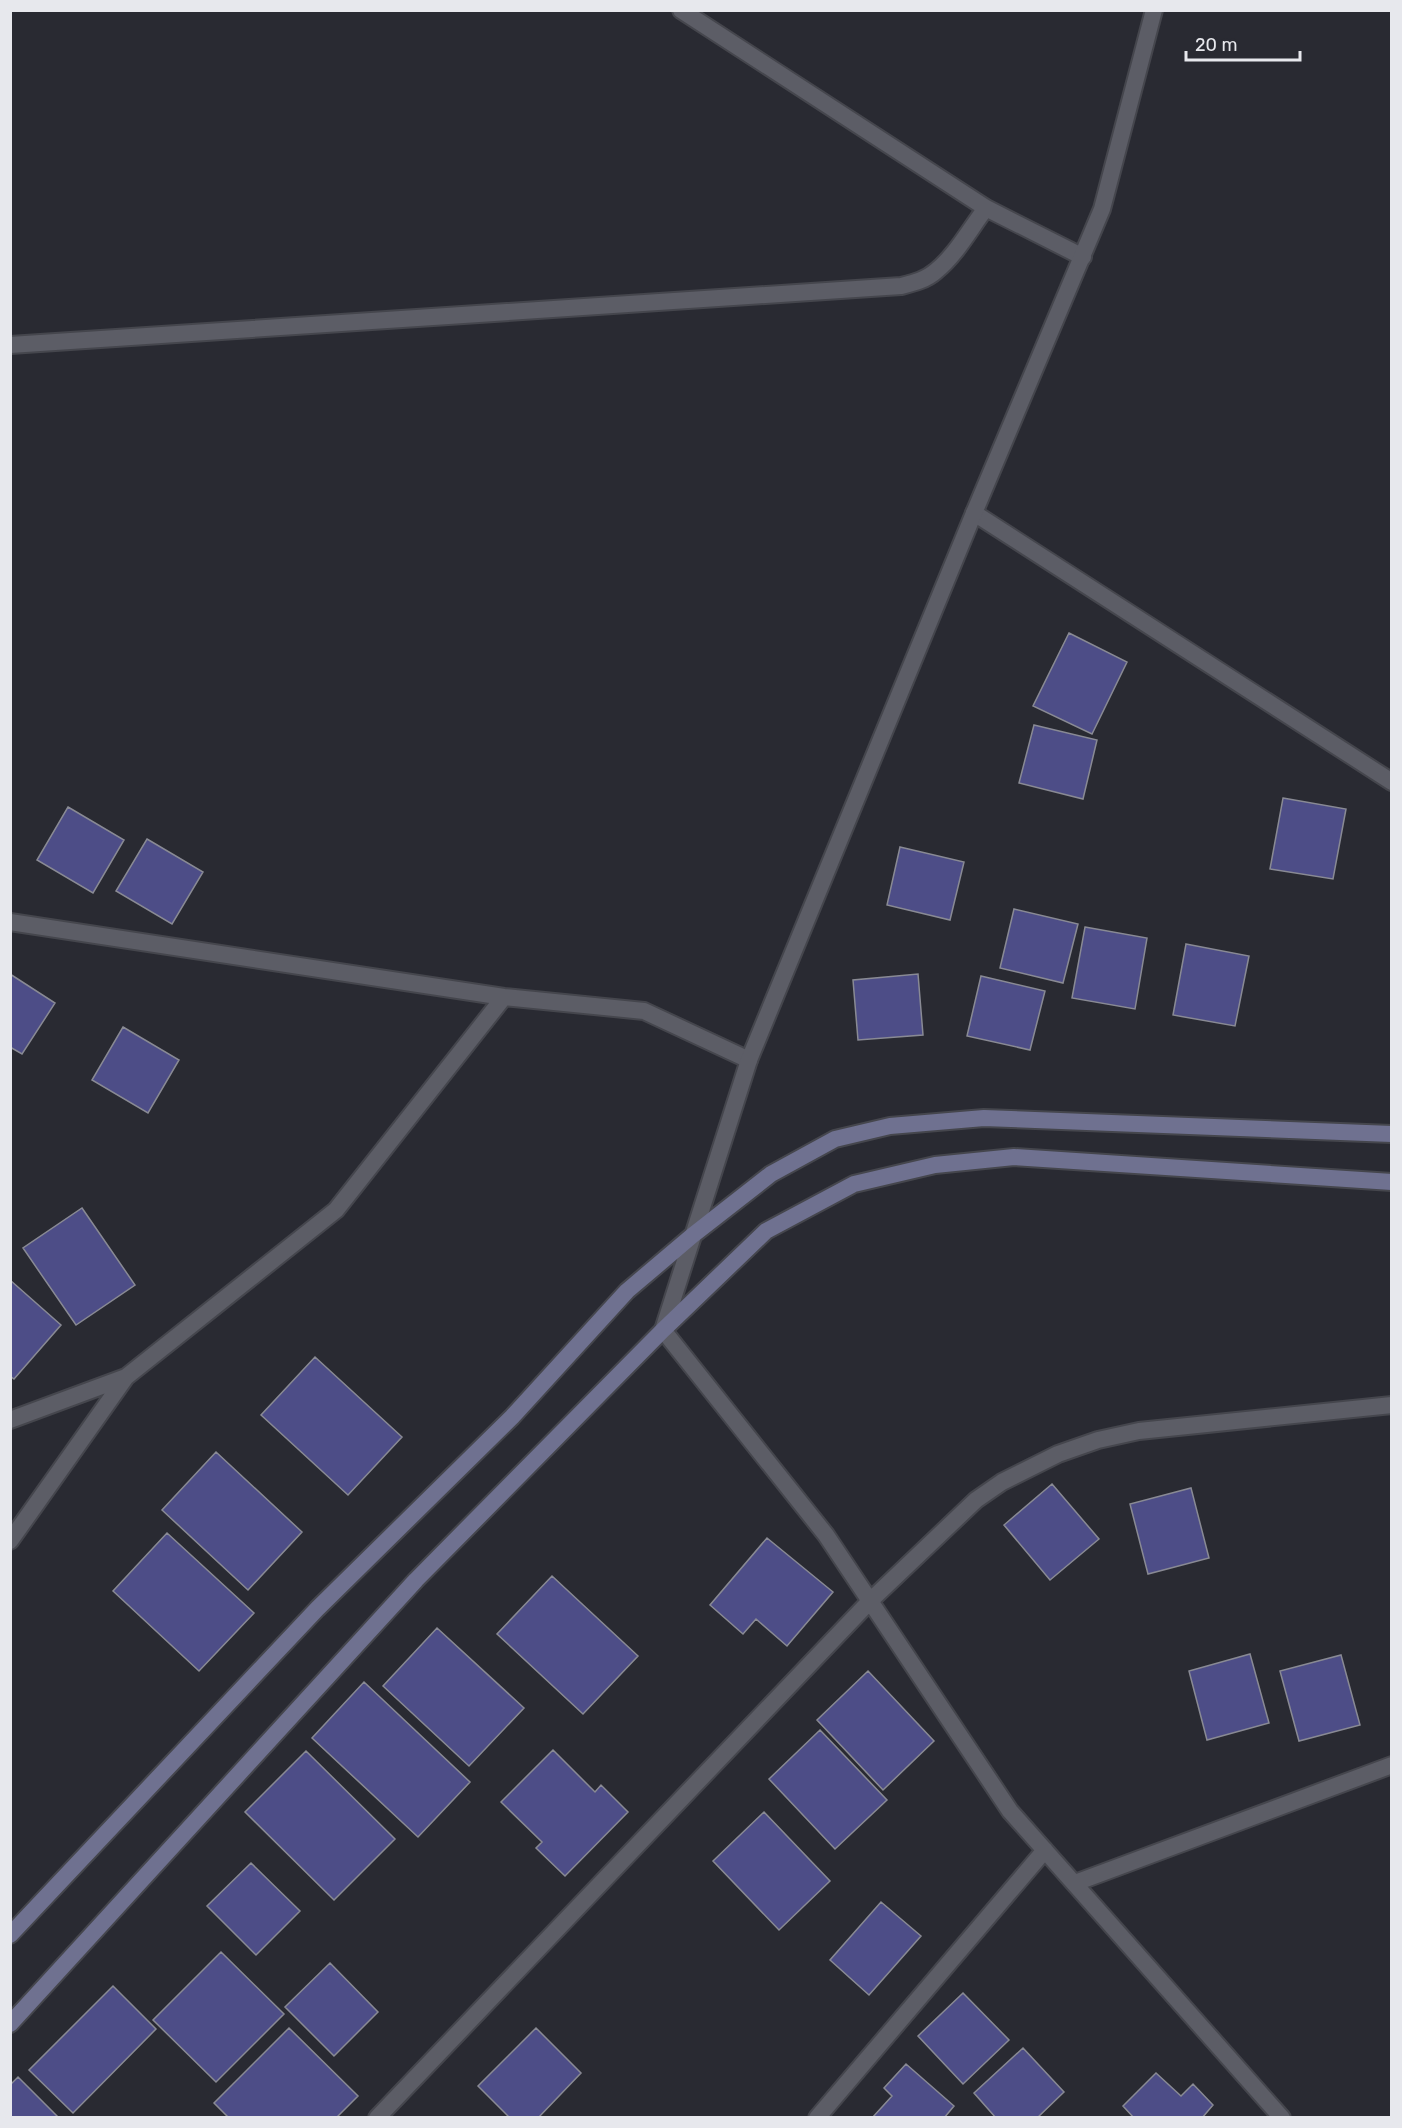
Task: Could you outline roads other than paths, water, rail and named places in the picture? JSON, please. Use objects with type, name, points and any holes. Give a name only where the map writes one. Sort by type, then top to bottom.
[{"type":"main road","points":[[10,1935],[317,1609],[512,1417],[627,1291],[693,1235],[771,1174],[835,1139],[890,1126],[984,1118],[1392,1134]]},
{"type":"main road","points":[[10,2024],[416,1581],[663,1330],[766,1231],[854,1184],[935,1164],[1014,1157],[1392,1182]]},
{"type":"street","points":[[681,10],[986,208],[1083,257]]},
{"type":"street","points":[[1154,10],[1102,209],[749,1060],[663,1330],[826,1535],[1010,1811],[1282,2118]]},
{"type":"street","points":[[10,345],[901,286],[918,282],[934,273],[946,261],[986,208]]},
{"type":"street","points":[[974,513],[1392,782]]},
{"type":"street","points":[[10,922],[504,997],[644,1011],[749,1060]]},
{"type":"street","points":[[10,1541],[126,1377],[336,1210],[504,997]]},
{"type":"street","points":[[10,1420],[126,1377]]},
{"type":"street","points":[[377,2118],[870,1601],[976,1500],[1002,1482],[1058,1454],[1098,1440],[1139,1431],[1392,1405]]},
{"type":"street","points":[[1075,1883],[1392,1765]]},
{"type":"street","points":[[818,2118],[1045,1850]]}]
